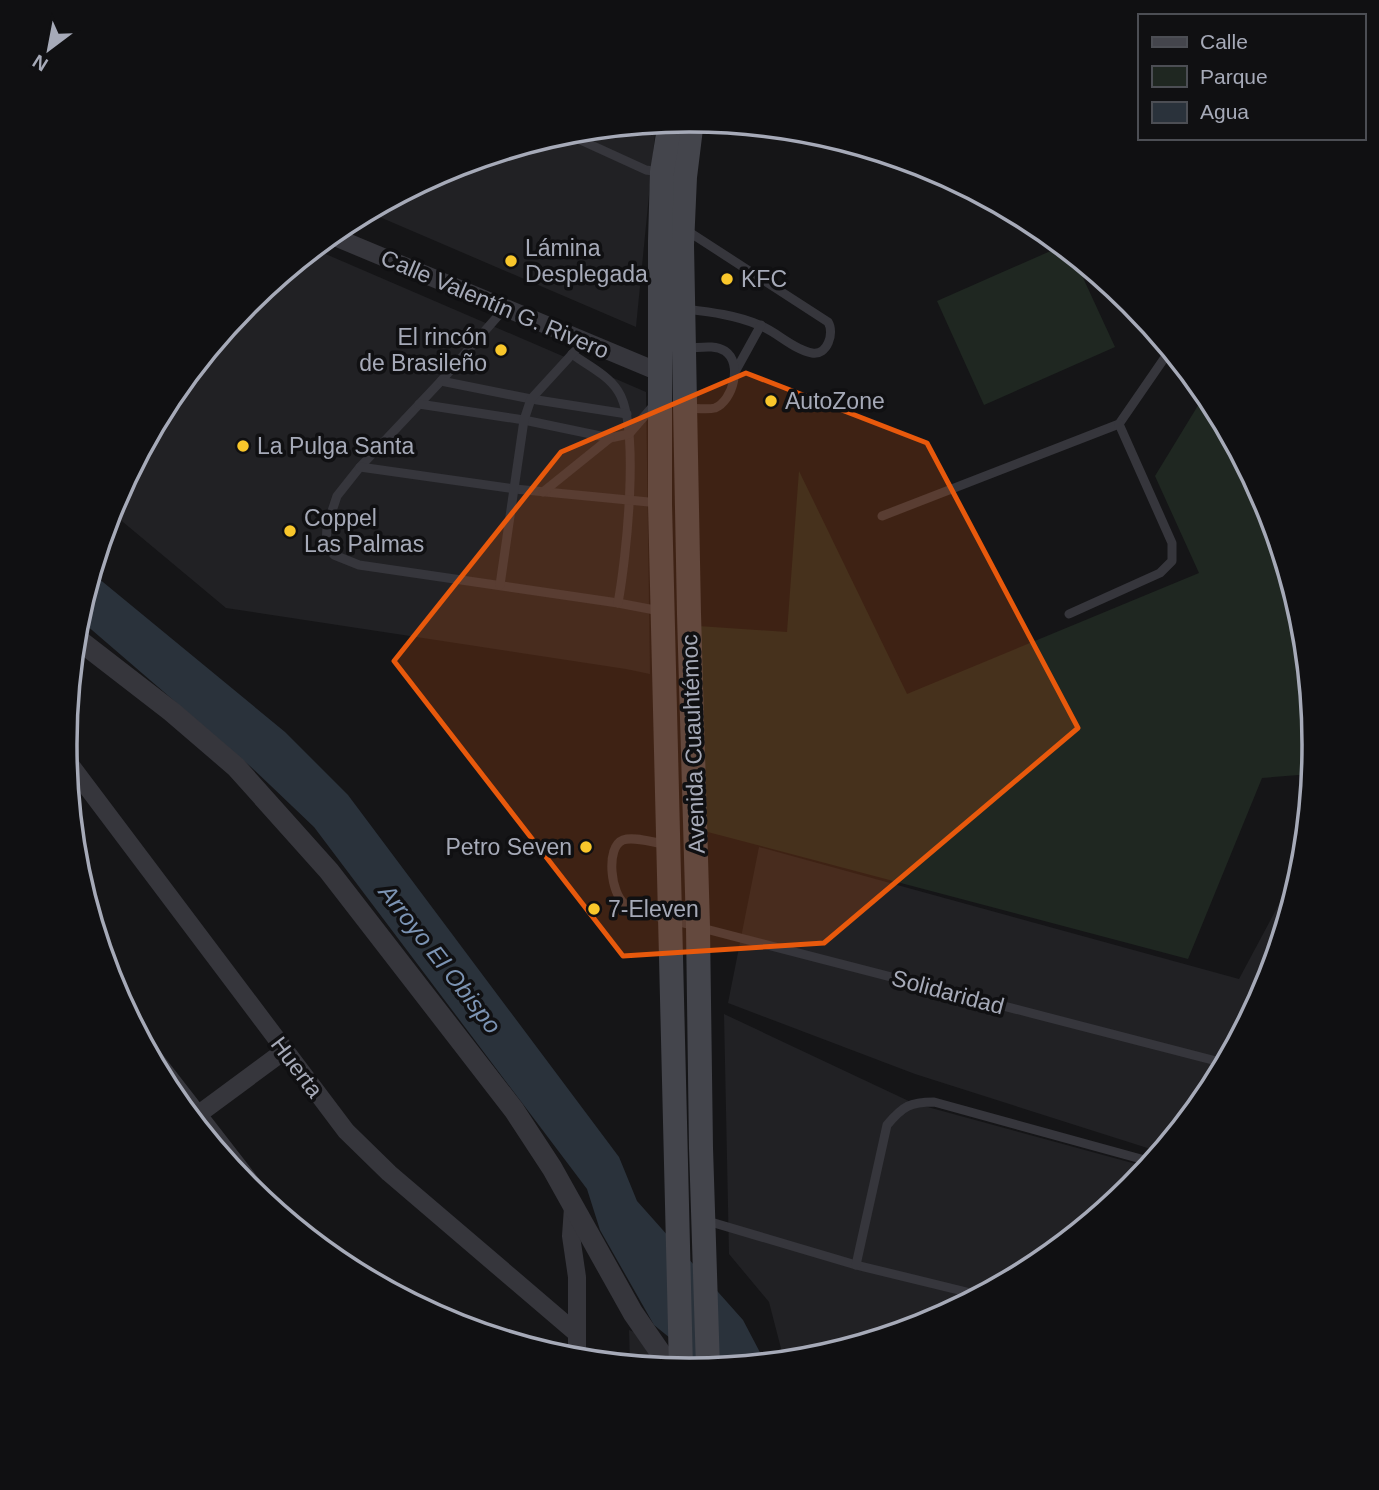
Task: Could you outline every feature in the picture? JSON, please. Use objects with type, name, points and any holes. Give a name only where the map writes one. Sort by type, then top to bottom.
[{"type":"main road","name":"Avenida Cuauhtémoc","points":[[678,1357],[679,1221],[662,611],[659,372],[673,175],[680,133]]},
{"type":"main road","name":"Avenida Cuauhtémoc","points":[[673,175],[682,228],[708,1357]]},
{"type":"main road","points":[[683,309],[670,360],[659,372],[672,386],[677,416],[686,434]]},
{"type":"street","name":"Calle Valentín G. Rivero","points":[[343,240],[504,309],[578,348],[659,372]]},
{"type":"street","points":[[85,646],[172,712],[236,767],[329,871],[514,1110],[552,1168],[573,1208],[578,1234],[576,1347]]},
{"type":"street","name":"Huerta","points":[[78,776],[346,1130],[389,1173],[575,1332]]},
{"type":"street","points":[[200,1113],[284,1051]]},
{"type":"street","points":[[578,1234],[670,1357]]},
{"type":"lane","points":[[584,142],[646,170],[673,175]]},
{"type":"lane","points":[[682,228],[828,322],[832,335],[825,347],[816,354],[807,352],[761,325],[720,314],[683,309]]},
{"type":"lane","points":[[504,309],[360,467],[337,496],[327,526],[326,545],[334,555],[359,565],[662,611]]},
{"type":"lane","points":[[685,408],[713,408],[720,405],[761,325]]},
{"type":"lane","points":[[684,348],[713,347],[726,352],[733,360],[735,372]]},
{"type":"lane","points":[[500,585],[524,420],[531,399],[578,348],[617,388],[627,414],[629,500],[624,569],[618,603]]},
{"type":"lane","points":[[882,516],[1119,424],[1164,359]]},
{"type":"lane","points":[[441,381],[627,414]]},
{"type":"lane","points":[[419,404],[524,420],[610,438],[629,434],[659,398]]},
{"type":"lane","points":[[1069,614],[1160,573],[1172,561],[1172,543],[1119,424]]},
{"type":"lane","points":[[543,492],[610,438]]},
{"type":"lane","points":[[360,467],[515,489],[660,503]]},
{"type":"lane","name":"Solidaridad","points":[[670,845],[626,838],[618,843],[613,850],[614,888],[624,903],[698,927],[1214,1060]]},
{"type":"lane","points":[[856,1265],[887,1125],[898,1111],[914,1102],[934,1102],[1141,1159]]},
{"type":"lane","points":[[679,1221],[965,1292]]},
{"type":"highlighted area","points":[[746,373],[927,443],[1078,728],[824,943],[623,956],[394,661],[561,452]]},
{"type":"shaded area","name":"Lámina Desplegada","points":[[655,134],[636,327],[380,217],[455,179],[531,153],[570,144]]},
{"type":"shaded area","points":[[325,254],[646,392],[650,674],[226,608],[121,520],[140,474],[159,439],[204,372],[256,312]]},
{"type":"shaded area","points":[[759,847],[1239,979],[1282,898],[1269,942],[1239,1016],[1199,1085],[1150,1149],[915,1074],[728,1003]]},
{"type":"shaded area","points":[[724,1014],[913,1103],[1136,1164],[1093,1206],[1062,1231],[996,1275],[924,1311],[848,1337],[809,1346],[781,1350],[769,1302],[729,1254]]},
{"type":"shaded area","points":[[629,1330],[634,1332],[651,1356],[630,1354]]},
{"type":"green space","points":[[1051,251],[1082,275],[1115,347],[984,405],[937,301]]},
{"type":"green space","points":[[1199,404],[1239,474],[1269,548],[1290,626],[1301,705],[1301,775],[1262,778],[1188,959],[704,831],[698,626],[787,632],[799,471],[907,694],[1199,573],[1155,476]]},
{"type":"water","name":"Arroyo El Obispo","points":[[100,580],[285,732],[348,795],[619,1157],[637,1201],[743,1320],[760,1353],[691,1358],[654,1325],[600,1230],[587,1189],[314,827],[251,767],[89,627]]},
{"type":"place","name":"Lámina Desplegada","points":[[511,261]]},
{"type":"place","name":"KFC","points":[[727,279]]},
{"type":"place","name":"El rincón de Brasileño","points":[[501,350]]},
{"type":"place","name":"AutoZone","points":[[771,401]]},
{"type":"place","name":"La Pulga Santa","points":[[243,446]]},
{"type":"place","name":"Coppel Las Palmas","points":[[290,531]]},
{"type":"place","name":"Petro Seven","points":[[586,847]]},
{"type":"place","name":"7-Eleven","points":[[594,909]]}]
